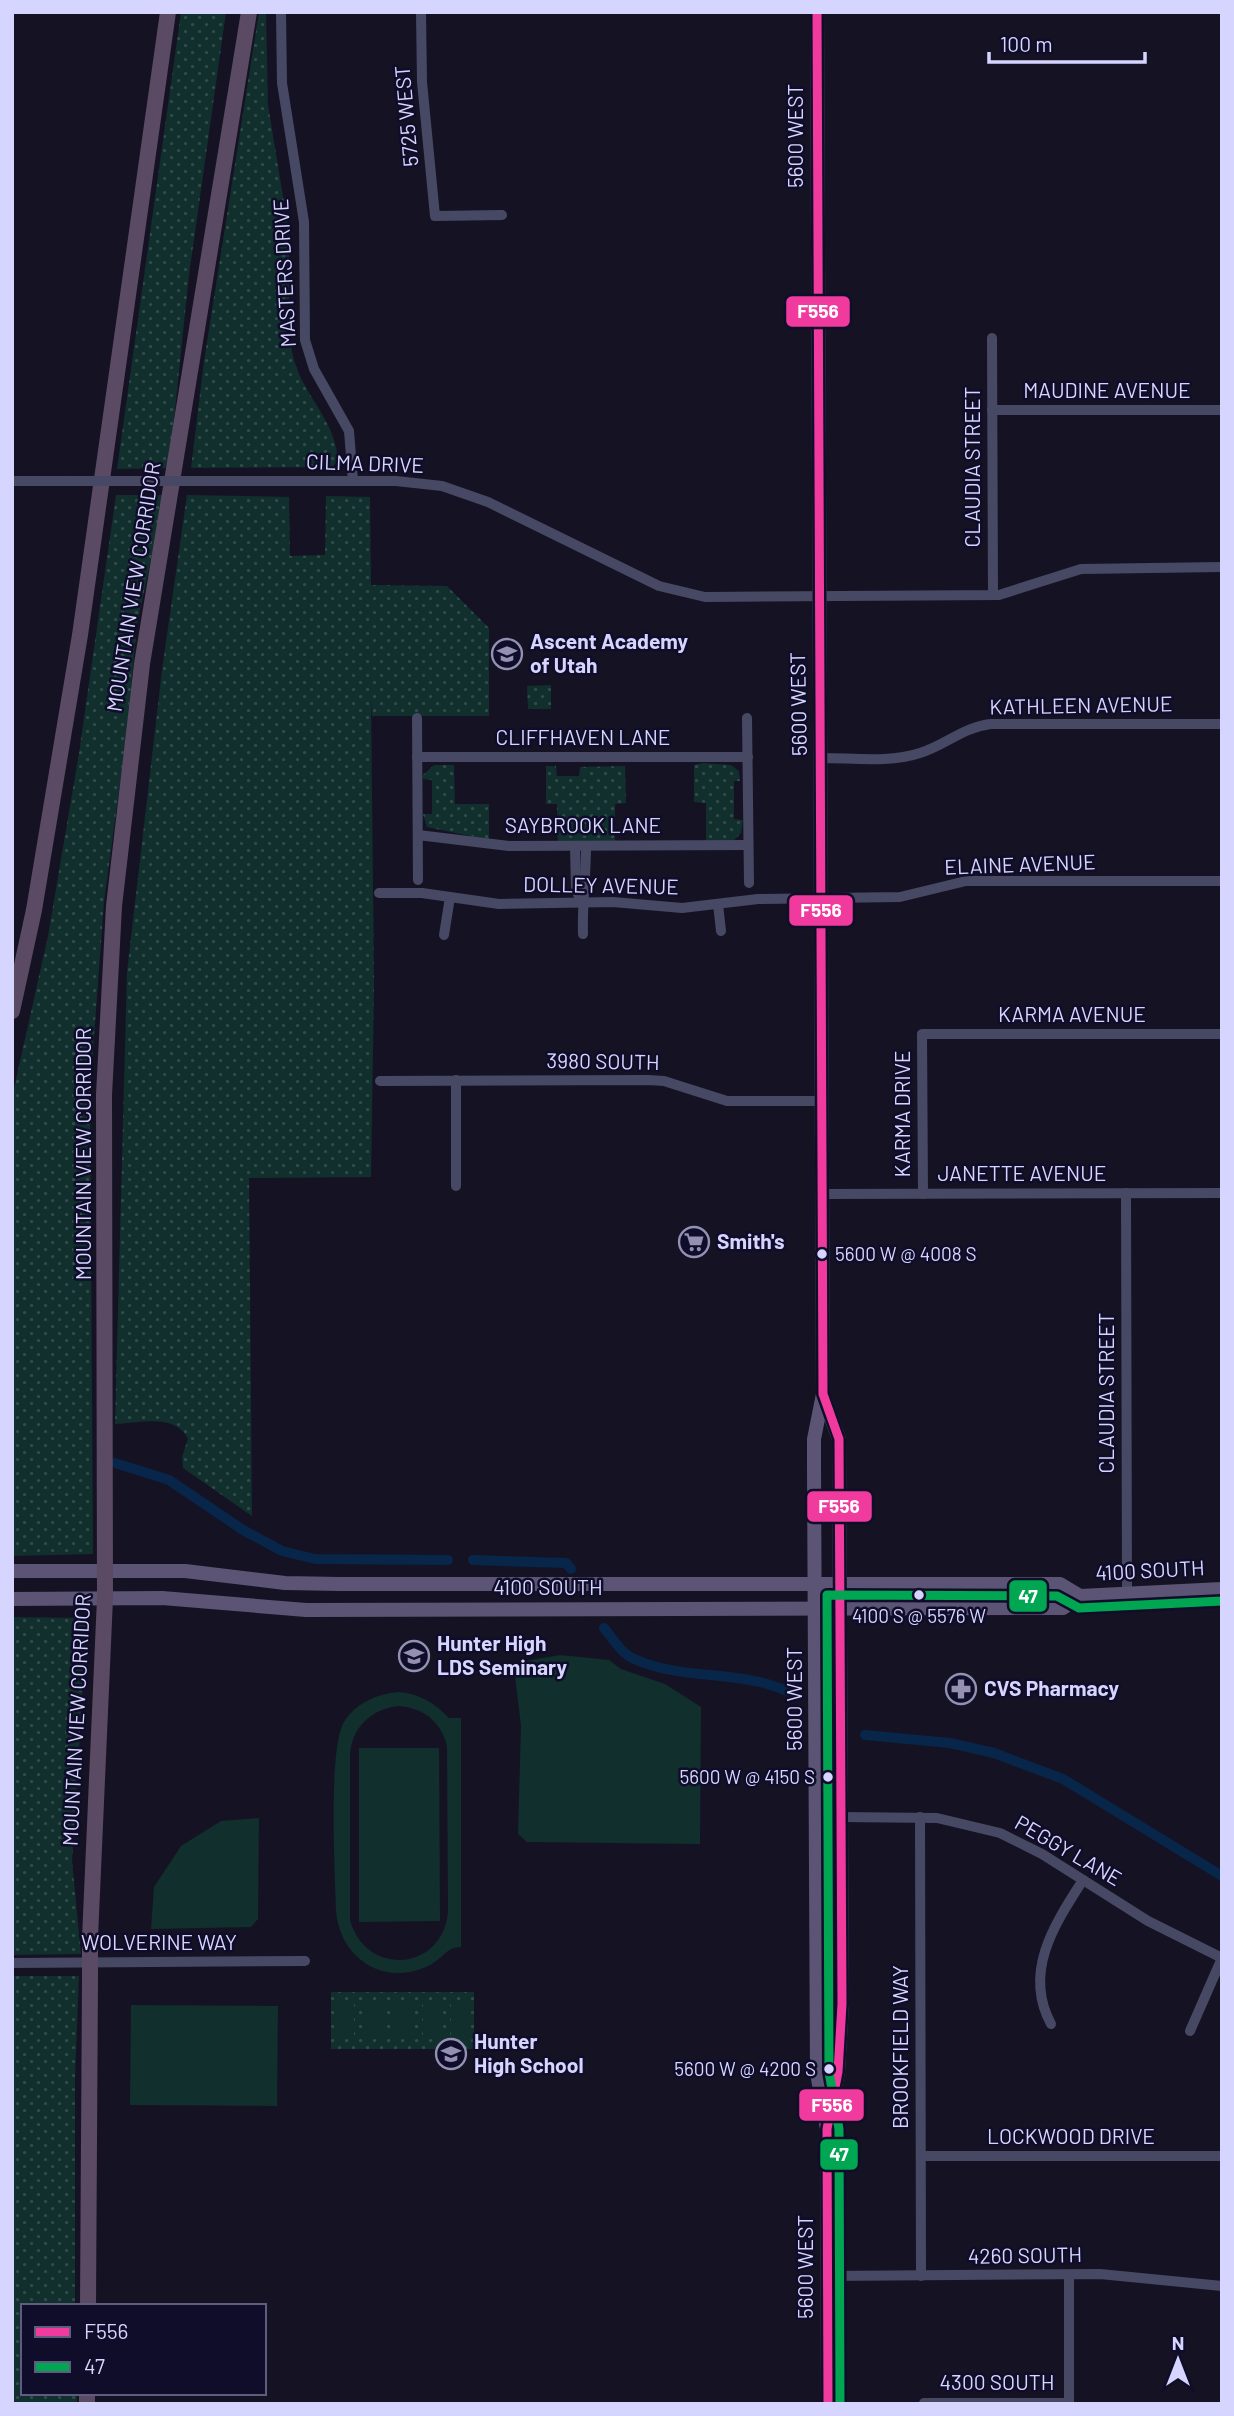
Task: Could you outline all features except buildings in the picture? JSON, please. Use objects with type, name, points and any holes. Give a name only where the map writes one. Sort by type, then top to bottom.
[{"type":"highway","points":[[12,1011],[34,910],[80,635],[168,12]]},
{"type":"highway","name":"MOUNTAIN VIEW CORRIDOR","points":[[88,2304],[90,1938],[106,1598],[104,1095],[110,953],[121,825],[154,584],[249,12]]},
{"type":"main road","name":"5600 WEST","points":[[817,12],[822,1394],[814,1440],[817,2073],[827,2129]]},
{"type":"main road","name":"5600 WEST","points":[[822,1394],[839,1439],[841,2040],[827,2129],[828,2404]]},
{"type":"main road","name":"4100 SOUTH","points":[[12,1571],[185,1571],[326,1584],[1060,1584],[1080,1596]]},
{"type":"main road","name":"4100 SOUTH","points":[[12,1599],[194,1600],[306,1610],[1063,1608],[1080,1596],[1222,1589]]},
{"type":"main road","points":[[817,1909],[822,1909],[827,1918],[828,2005],[831,2023],[841,2040]]},
{"type":"street","name":"MASTERS DRIVE","points":[[281,12],[282,83],[304,222],[305,340],[314,369],[346,421],[353,450],[353,481]]},
{"type":"street","name":"5725 WEST","points":[[421,12],[422,82],[435,216],[502,215]]},
{"type":"street","name":"CLAUDIA STREET","points":[[992,338],[993,595]]},
{"type":"street","name":"MAUDINE AVENUE","points":[[992,410],[1222,410]]},
{"type":"street","name":"CILMA DRIVE","points":[[12,481],[411,482],[457,490],[500,508],[635,576],[684,593],[727,598],[1010,594],[1065,572],[1090,568],[1222,567]]},
{"type":"street","points":[[417,718],[418,880]]},
{"type":"street","points":[[747,718],[748,883]]},
{"type":"street","name":"KATHLEEN AVENUE","points":[[821,758],[906,757],[925,752],[967,729],[991,724],[1222,724]]},
{"type":"street","name":"CLIFFHAVEN LANE","points":[[417,757],[748,757]]},
{"type":"street","name":"SAYBROOK LANE","points":[[418,835],[446,836],[502,846],[748,845]]},
{"type":"street","points":[[580,846],[576,890],[582,903],[583,934]]},
{"type":"street","name":"ELAINE AVENUE","points":[[821,897],[900,897],[966,881],[1222,881]]},
{"type":"street","name":"DOLLEY AVENUE","points":[[379,894],[422,893],[499,904],[582,903],[682,908],[758,899],[821,897]]},
{"type":"street","points":[[444,935],[450,897]]},
{"type":"street","points":[[718,904],[721,931]]},
{"type":"street","name":"KARMA AVENUE","points":[[922,1034],[1222,1034]]},
{"type":"street","name":"KARMA DRIVE","points":[[922,1034],[923,1194]]},
{"type":"street","points":[[456,1080],[456,1186]]},
{"type":"street","name":"3980 SOUTH","points":[[380,1081],[648,1080],[664,1082],[727,1101],[822,1101]]},
{"type":"street","name":"JANETTE AVENUE","points":[[822,1194],[1222,1192]]},
{"type":"street","name":"CLAUDIA STREET","points":[[1126,1193],[1127,1592]]},
{"type":"street","name":"PEGGY LANE","points":[[841,1817],[953,1820],[1000,1833],[1028,1846],[1159,1927],[1222,1958]]},
{"type":"street","name":"BROOKFIELD WAY","points":[[919,1817],[921,2276]]},
{"type":"street","points":[[1051,2024],[1040,1997],[1043,1955],[1055,1924],[1083,1880]]},
{"type":"street","points":[[1190,2031],[1222,1958]]},
{"type":"street","name":"WOLVERINE WAY","points":[[12,1963],[305,1961]]},
{"type":"street","name":"LOCKWOOD DRIVE","points":[[921,2156],[1222,2156]]},
{"type":"street","points":[[1069,2275],[1069,2403]]},
{"type":"street","name":"4260 SOUTH","points":[[827,2276],[1112,2275],[1167,2283],[1222,2286]]},
{"type":"street","name":"4300 SOUTH","points":[[924,2403],[1069,2403]]},
{"type":"green space","points":[[181,12],[226,12],[189,275],[169,468],[117,469]]},
{"type":"green space","points":[[259,12],[266,12],[268,105],[289,233],[289,302],[279,303],[279,312],[289,312],[294,360],[329,427],[338,461],[332,467],[191,468],[204,361]]},
{"type":"green space","points":[[116,495],[165,495],[137,624],[126,739],[104,902],[90,1091],[93,1554],[12,1556],[12,1097],[48,936],[79,753]]},
{"type":"green space","points":[[187,495],[289,497],[290,556],[325,555],[326,496],[370,497],[371,585],[447,586],[489,628],[489,716],[372,716],[371,701],[374,984],[371,1177],[249,1178],[252,1516],[183,1468],[182,1457],[188,1439],[175,1426],[156,1421],[115,1424],[127,972],[162,670]]},
{"type":"green space","points":[[551,685],[551,709],[528,709],[527,686]]},
{"type":"green space","points":[[434,765],[454,765],[455,804],[489,804],[489,840],[427,827],[423,814],[432,814],[432,780],[423,779],[423,775]]},
{"type":"green space","points":[[694,765],[731,765],[739,771],[740,781],[734,781],[734,819],[743,820],[741,833],[734,840],[706,841],[706,803],[694,802]]},
{"type":"green space","points":[[546,766],[556,766],[557,776],[579,776],[580,767],[625,766],[626,803],[615,804],[615,841],[558,841],[557,804],[546,804]]},
{"type":"green space","points":[[12,1617],[87,1618],[72,1861],[81,1954],[12,1955]]},
{"type":"green space","points":[[560,1655],[609,1660],[621,1669],[665,1684],[701,1707],[700,1844],[527,1842],[518,1834],[521,1726],[515,1676],[526,1676],[526,1661]]},
{"type":"green space","points":[[391,1693],[420,1697],[449,1718],[461,1718],[461,1947],[448,1951],[430,1965],[397,1973],[368,1965],[346,1943],[339,1928],[336,1911],[334,1842],[336,1758],[344,1722],[361,1705],[375,1697]],"holes":[[[408,1707],[424,1713],[436,1723],[447,1746],[448,1911],[443,1931],[433,1946],[419,1956],[404,1960],[387,1958],[372,1952],[359,1939],[350,1920],[350,1755],[359,1728],[372,1715],[389,1708]]]},
{"type":"green space","points":[[359,1748],[439,1748],[440,1921],[359,1922]]},
{"type":"green space","points":[[259,1818],[258,1919],[251,1927],[151,1929],[154,1887],[181,1846],[221,1821]]},
{"type":"green space","points":[[12,1976],[79,1976],[75,2077],[75,2304],[21,2304],[21,2395],[77,2395],[77,2404],[12,2404]]},
{"type":"green space","points":[[331,1992],[474,1992],[474,2049],[331,2049]]},
{"type":"green space","points":[[337,2002],[354,2002],[354,2039],[337,2039]]},
{"type":"green space","points":[[366,2002],[383,2002],[383,2039],[366,2039]]},
{"type":"green space","points":[[394,2002],[411,2002],[411,2039],[394,2039]]},
{"type":"green space","points":[[423,2002],[440,2002],[440,2039],[423,2039]]},
{"type":"green space","points":[[451,2002],[469,2002],[468,2039],[451,2039]]},
{"type":"green space","points":[[131,2005],[278,2006],[277,2106],[130,2105]]},
{"type":"waterway","points":[[115,1463],[169,1480],[243,1530],[282,1551],[315,1559],[448,1560]]},
{"type":"waterway","points":[[473,1560],[566,1563],[571,1569]]},
{"type":"waterway","points":[[604,1628],[625,1653],[634,1659],[674,1671],[758,1682],[797,1696]]},
{"type":"waterway","points":[[865,1735],[950,1743],[994,1753],[1063,1779],[1222,1876]]},
{"type":"transit line","name":"F556","points":[[817,12],[823,1394],[839,1439],[842,2004],[838,2072],[827,2129],[828,2404]]},
{"type":"transit line","name":"47","points":[[840,2404],[839,2129],[829,2072],[827,1595],[1057,1596],[1079,1608],[1222,1601]]},
{"type":"place","name":"Ascent Academy of Utah","points":[[507,654]]},
{"type":"place","name":"Smith's","points":[[694,1242]]},
{"type":"place","name":"5600 W @ 4008 S","points":[[822,1254]]},
{"type":"place","name":"4100 S @ 5576 W","points":[[919,1595]]},
{"type":"place","name":"Hunter High LDS Seminary","points":[[414,1656]]},
{"type":"place","name":"CVS Pharmacy","points":[[961,1689]]},
{"type":"place","name":"5600 W @ 4150 S","points":[[828,1777]]},
{"type":"place","name":"Hunter High School","points":[[451,2054]]},
{"type":"place","name":"5600 W @ 4200 S","points":[[829,2069]]}]
